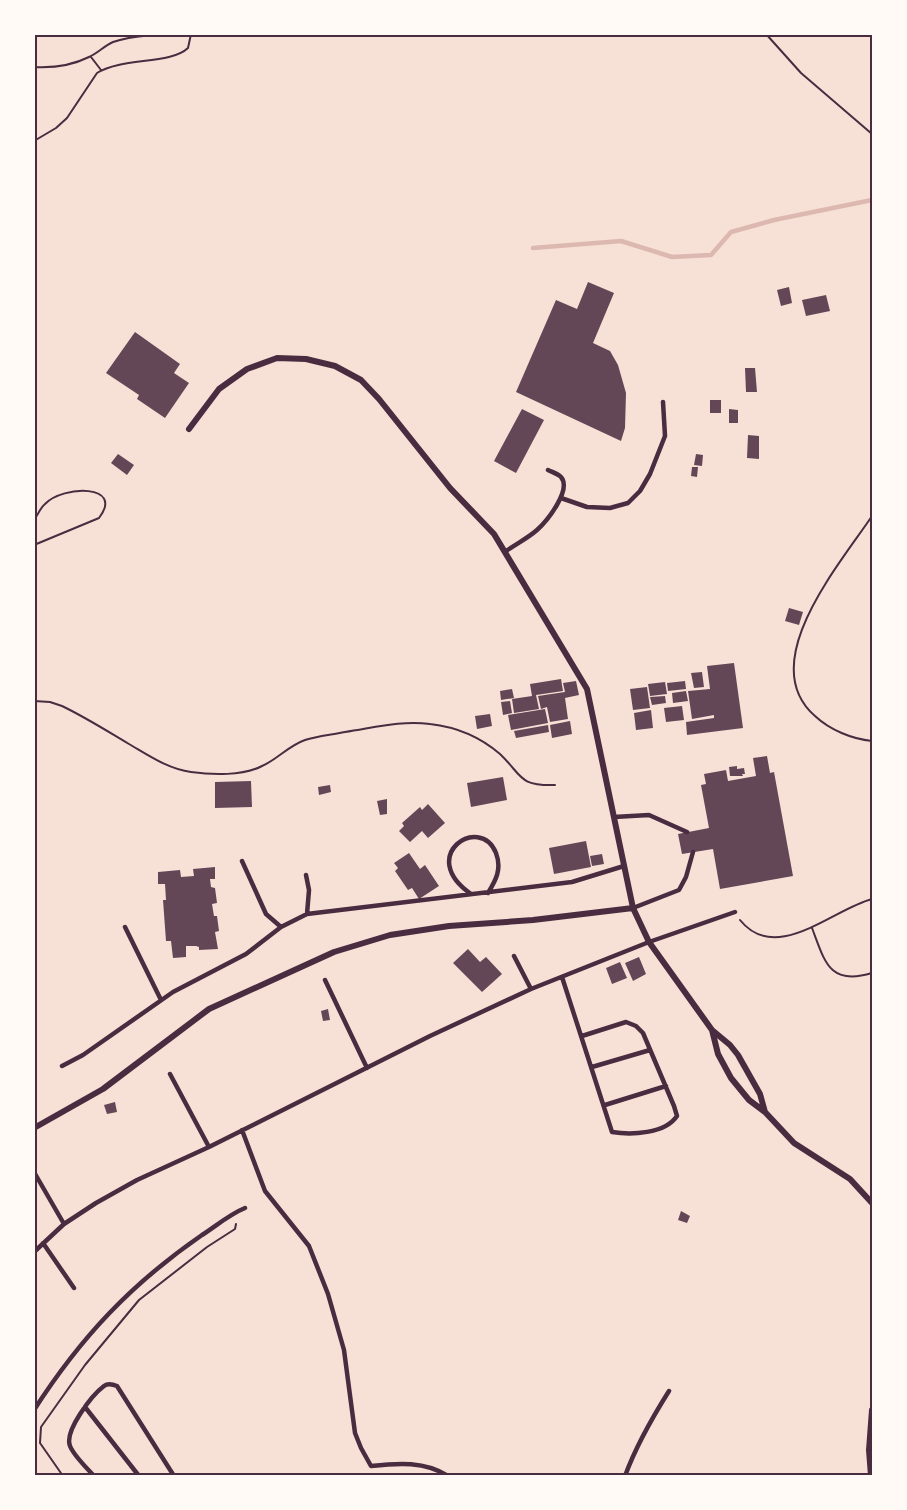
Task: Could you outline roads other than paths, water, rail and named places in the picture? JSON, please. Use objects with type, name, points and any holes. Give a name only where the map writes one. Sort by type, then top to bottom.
[{"type":"street","points":[[189,429],[219,389],[247,369],[277,358],[306,359],[334,366],[361,380],[443,479],[494,534],[588,688],[633,908],[648,942],[712,1030],[738,1055],[760,1094],[765,1112]]},
{"type":"street","points":[[34,1128],[103,1089],[209,1009],[334,952],[390,935],[449,926],[533,920],[633,908]]},
{"type":"street","points":[[712,1030],[718,1054],[731,1078],[749,1100],[765,1112],[794,1143],[850,1179],[873,1203]]},
{"type":"street","points":[[870,1476],[869,1450],[873,1410]]},
{"type":"lane","points":[[561,498],[586,507],[610,508],[628,503],[640,491],[650,474],[665,436],[663,402]]},
{"type":"lane","points":[[506,551],[536,530],[561,498],[563,481],[560,476],[548,470]]},
{"type":"lane","points":[[614,818],[649,815],[687,832]]},
{"type":"lane","points":[[471,894],[454,880],[448,865],[451,850],[461,840],[468,838],[482,839],[489,843],[496,855],[499,864],[498,874],[488,893]]},
{"type":"lane","points":[[633,908],[679,890],[686,877],[693,852]]},
{"type":"lane","points":[[242,861],[266,914],[281,927]]},
{"type":"lane","points":[[62,1066],[83,1055],[173,992],[246,954],[281,927],[307,914],[572,882],[624,866]]},
{"type":"lane","points":[[306,875],[309,890],[307,914]]},
{"type":"lane","points":[[34,1252],[64,1224],[137,1180],[367,1068],[531,989],[648,942],[735,912]]},
{"type":"lane","points":[[125,927],[161,1000]]},
{"type":"lane","points":[[514,956],[531,989]]},
{"type":"lane","points":[[562,977],[612,1131],[628,1135],[651,1131],[674,1120],[677,1116],[666,1086],[643,1033],[636,1026],[626,1022],[582,1036]]},
{"type":"lane","points":[[325,980],[367,1068]]},
{"type":"lane","points":[[592,1067],[650,1050]]},
{"type":"lane","points":[[170,1074],[209,1146]]},
{"type":"lane","points":[[605,1105],[666,1086]]},
{"type":"lane","points":[[242,1130],[265,1191],[309,1246],[328,1294],[345,1350],[355,1432],[371,1466],[422,1465],[435,1468],[448,1476]]},
{"type":"lane","points":[[34,1172],[64,1224]]},
{"type":"lane","points":[[34,1410],[61,1369],[112,1309],[141,1281],[178,1252],[242,1209]]},
{"type":"lane","points":[[43,1244],[74,1288]]},
{"type":"lane","points":[[93,1476],[70,1446],[70,1429],[104,1385],[111,1383],[117,1386],[174,1476]]},
{"type":"lane","points":[[625,1476],[637,1447],[669,1391]]},
{"type":"lane","points":[[85,1407],[139,1476]]},
{"type":"waterway","points":[[533,248],[621,241],[672,257],[711,255],[731,232],[774,220],[872,200]]}]
